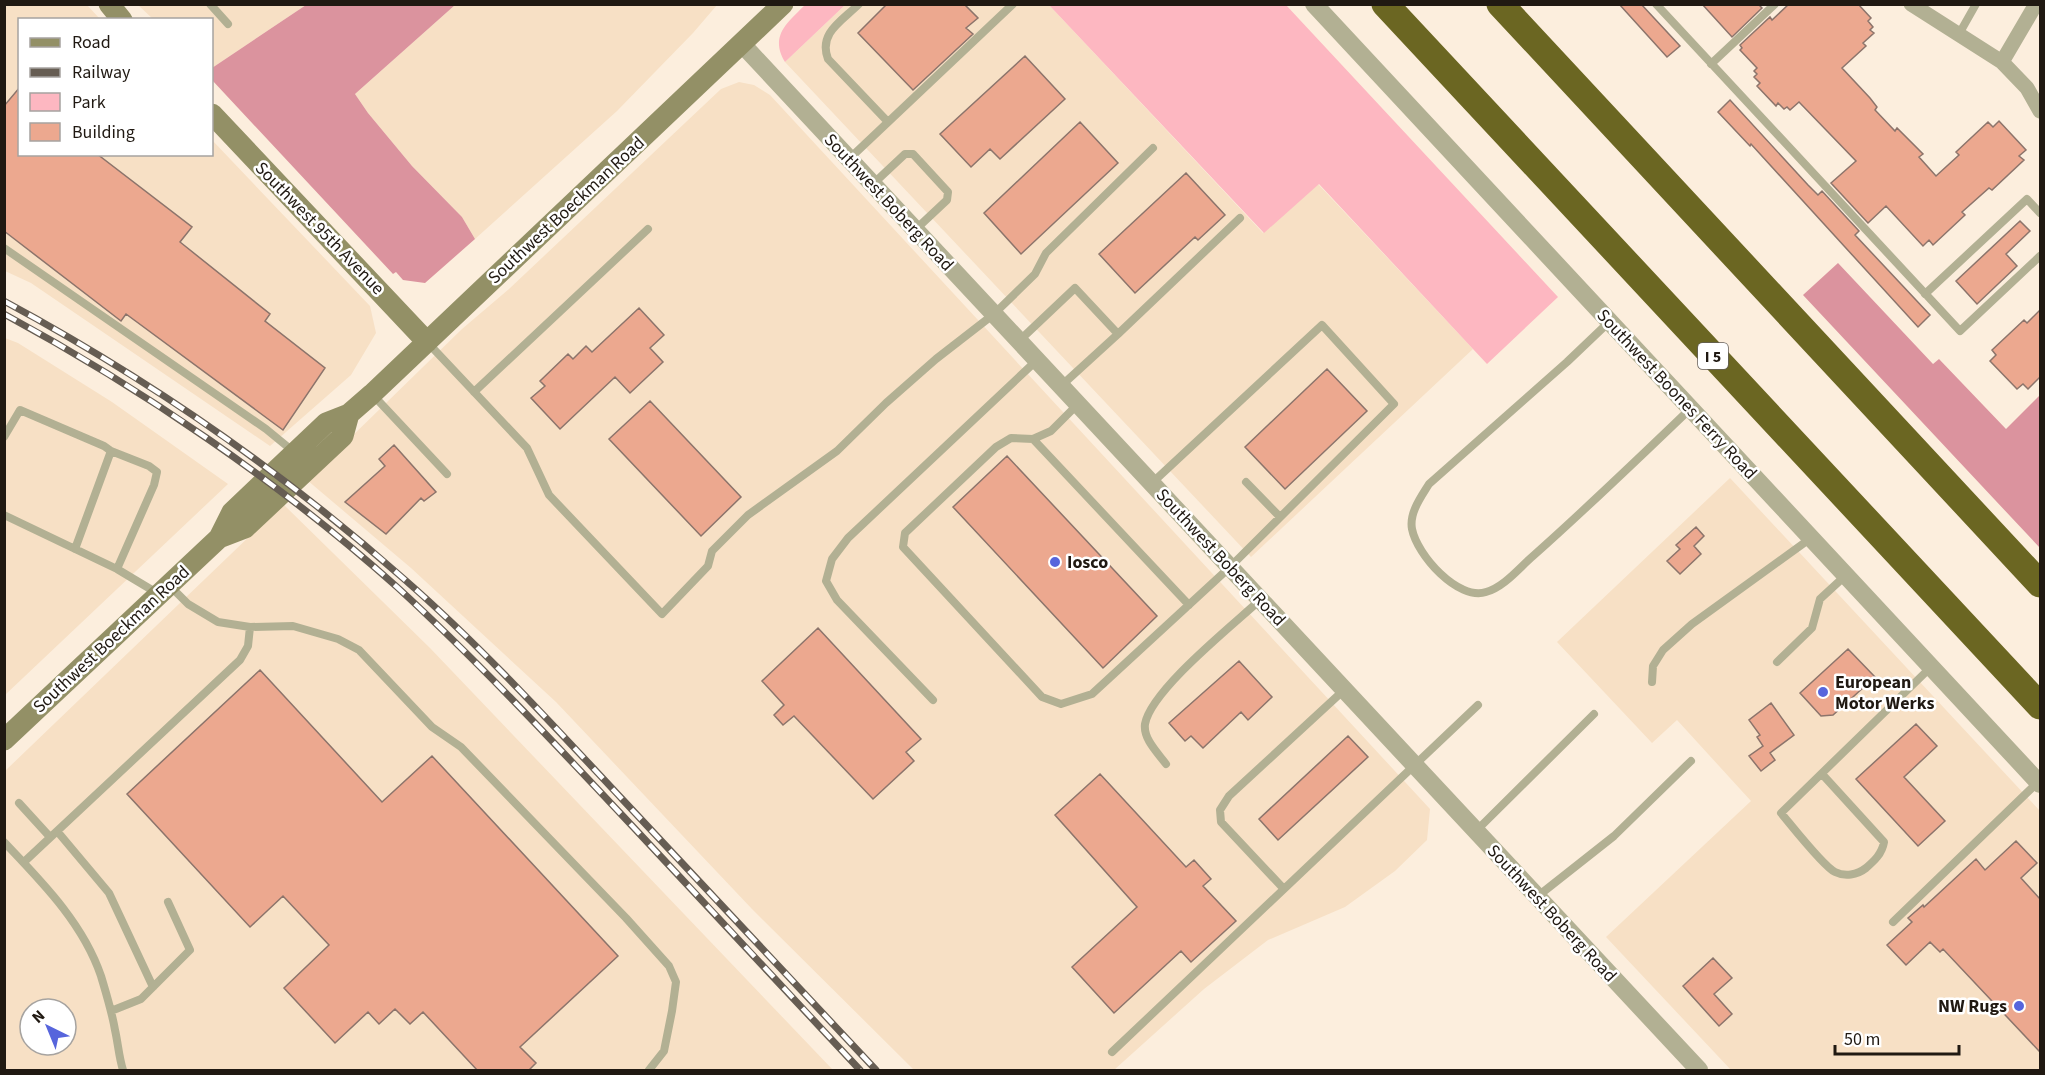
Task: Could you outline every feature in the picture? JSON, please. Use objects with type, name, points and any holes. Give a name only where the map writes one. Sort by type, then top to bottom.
[{"type":"highway","name":"I 5","points":[[1385,4],[2040,706]]},
{"type":"highway","points":[[1500,4],[2040,584]]},
{"type":"main road","points":[[109,4],[120,18]]},
{"type":"main road","name":"Southwest Boeckman Road","points":[[4,740],[219,538],[232,512],[326,423],[349,414],[372,394],[783,4]]},
{"type":"main road","name":"Southwest 95th Avenue","points":[[213,115],[427,342]]},
{"type":"main road","name":"Southwest Boeckman Road","points":[[219,538],[245,528],[343,436],[349,414]]},
{"type":"street","name":"Southwest Boones Ferry Road","points":[[1314,4],[2039,783]]},
{"type":"street","points":[[1911,4],[2002,62],[2027,88],[2040,111]]},
{"type":"street","points":[[2002,62],[2036,4]]},
{"type":"street","name":"Southwest Boberg Road","points":[[742,44],[1699,1071]]},
{"type":"lane","points":[[210,4],[228,24]]},
{"type":"lane","points":[[859,4],[831,32],[825,40],[824,50],[828,59],[888,122]]},
{"type":"lane","points":[[849,159],[1013,4]]},
{"type":"lane","points":[[1656,4],[1960,331],[2040,256]]},
{"type":"lane","points":[[1711,64],[1775,4]]},
{"type":"lane","points":[[1959,34],[1976,4]]},
{"type":"lane","points":[[427,342],[527,448],[549,495],[662,614],[708,566],[712,551],[748,515],[837,451],[886,403],[936,359],[994,314],[1035,274],[1046,253],[1153,148]]},
{"type":"lane","points":[[873,184],[905,154],[913,154],[948,192],[947,200],[915,230]]},
{"type":"lane","points":[[1925,294],[2027,199],[2040,213]]},
{"type":"lane","points":[[1061,386],[1240,218]]},
{"type":"lane","points":[[474,392],[648,229]]},
{"type":"lane","points":[[4,248],[266,429],[295,453]]},
{"type":"lane","points":[[1019,341],[1076,288],[1118,334]]},
{"type":"lane","points":[[1609,322],[1429,484],[1414,507],[1411,528],[1419,549],[1434,567],[1452,583],[1469,592],[1486,593],[1502,584],[1691,408]]},
{"type":"lane","points":[[1078,404],[1050,430],[1033,439],[1011,438],[996,447],[905,532],[903,547],[1042,697],[1061,704],[1092,694],[1230,567],[1394,404],[1322,325],[1152,483]]},
{"type":"lane","points":[[933,700],[837,600],[826,581],[832,559],[848,538],[1037,360]]},
{"type":"lane","points":[[372,394],[447,474]]},
{"type":"lane","points":[[4,437],[20,410],[158,472],[142,515],[117,569]]},
{"type":"lane","points":[[1033,439],[1188,605]]},
{"type":"lane","points":[[75,549],[111,451]]},
{"type":"lane","points":[[1246,482],[1280,517]]},
{"type":"lane","points":[[4,515],[164,589],[218,622],[250,627],[292,626],[338,639],[359,650],[432,727],[462,747],[669,966],[676,982],[664,1051],[649,1071]]},
{"type":"lane","points":[[1652,682],[1653,666],[1663,650],[1692,624],[1812,538]]},
{"type":"lane","points":[[1777,662],[1812,628],[1820,599],[1846,575]]},
{"type":"lane","points":[[1166,764],[1147,738],[1145,726],[1150,711],[1169,683],[1260,600]]},
{"type":"lane","points":[[24,862],[240,660],[248,646],[250,627]]},
{"type":"lane","points":[[1821,774],[1884,842],[1883,850],[1862,872],[1853,875],[1832,871],[1781,813],[1821,774],[1932,666]]},
{"type":"lane","points":[[1283,888],[1221,822],[1220,810],[1229,796],[1344,690]]},
{"type":"lane","points":[[1112,1052],[1413,764],[1478,705]]},
{"type":"lane","points":[[1476,831],[1594,714]]},
{"type":"lane","points":[[1537,897],[1614,836],[1691,762]]},
{"type":"lane","points":[[1893,922],[2039,783]]},
{"type":"lane","points":[[19,803],[53,834],[109,893],[153,987]]},
{"type":"lane","points":[[4,842],[66,911],[87,944],[111,1011],[123,1071]]},
{"type":"lane","points":[[111,1011],[141,999],[189,950],[168,902]]},
{"type":"shaded area","points":[[5,5],[87,5],[99,18],[18,18],[18,156],[213,156],[213,141],[370,306],[376,333],[351,375],[270,446],[31,283],[5,271]]},
{"type":"shaded area","points":[[138,5],[306,5],[213,67],[213,18],[152,18]]},
{"type":"shaded area","points":[[306,5],[455,5],[355,94],[412,166],[462,217],[475,239],[425,283],[403,280],[396,272],[393,274],[213,81],[213,67]]},
{"type":"shaded area","points":[[455,5],[717,5],[617,111],[475,239],[462,217],[412,166],[355,94]]},
{"type":"shaded area","points":[[845,5],[1049,5],[1263,233],[1318,184],[1473,349],[1251,557],[785,62]]},
{"type":"shaded area","points":[[739,82],[754,85],[770,95],[1430,809],[1427,840],[1395,871],[1345,907],[1268,940],[1204,989],[1114,1070],[914,1070],[752,909],[556,702],[411,568],[307,480],[462,329],[509,289],[721,89]]},
{"type":"shaded area","points":[[1838,263],[1933,364],[1939,359],[2006,429],[2040,395],[2040,548],[1803,295]]},
{"type":"shaded area","points":[[5,338],[18,343],[112,402],[228,484],[5,695]]},
{"type":"shaded area","points":[[1730,478],[2040,811],[2040,1070],[1731,1070],[1606,937],[1751,801],[1677,720],[1652,743],[1557,642]]},
{"type":"shaded area","points":[[283,504],[430,648],[833,1070],[5,1070],[5,771]]},
{"type":"green space","points":[[805,5],[845,5],[785,62],[779,45],[780,37],[787,24]]},
{"type":"green space","points":[[1049,5],[1286,5],[1558,297],[1487,364],[1319,184],[1264,233]]},
{"type":"building","points":[[887,4],[964,4],[978,18],[966,28],[973,34],[913,90],[858,33]]},
{"type":"building","points":[[1619,4],[1641,4],[1680,46],[1667,57]]},
{"type":"building","points":[[1702,4],[1758,4],[1762,8],[1732,37]]},
{"type":"building","points":[[1789,4],[1858,4],[1871,18],[1868,21],[1873,27],[1870,30],[1874,33],[1863,43],[1866,46],[1842,68],[1870,98],[1877,107],[1875,110],[1895,131],[1897,128],[1923,154],[1919,157],[1936,176],[1959,155],[1956,152],[1988,122],[1993,127],[1999,121],[2026,150],[2019,156],[2024,160],[1992,190],[1989,188],[1962,212],[1965,215],[1933,245],[1929,240],[1923,246],[1886,206],[1868,223],[1831,183],[1856,161],[1799,102],[1790,110],[1787,107],[1784,109],[1778,103],[1776,106],[1757,86],[1760,83],[1754,77],[1757,74],[1754,71],[1757,68],[1740,50],[1742,48],[1740,45],[1770,17],[1772,20]]},
{"type":"building","points":[[1025,56],[1065,99],[1000,159],[990,149],[971,167],[940,134]]},
{"type":"building","points":[[18,89],[18,156],[100,156],[192,227],[180,242],[270,314],[265,321],[325,368],[283,430],[126,314],[121,321],[4,231],[4,106]]},
{"type":"building","points":[[1730,100],[1818,195],[1822,191],[1859,231],[1855,235],[1930,315],[1918,327],[1751,144],[1750,146],[1718,112]]},
{"type":"building","points":[[1080,122],[1118,163],[1021,254],[984,213]]},
{"type":"building","points":[[1186,173],[1225,215],[1198,240],[1195,237],[1135,293],[1099,254]]},
{"type":"building","points":[[2020,221],[2030,231],[2006,254],[2017,266],[1977,304],[1956,281]]},
{"type":"building","points":[[639,308],[664,335],[650,348],[663,362],[630,393],[615,377],[560,429],[531,398],[545,386],[540,381],[568,354],[573,359],[586,346],[592,352]]},
{"type":"building","points":[[2040,310],[2040,377],[2028,389],[2023,384],[2017,389],[1990,361],[1996,355],[1992,350],[2024,320],[2027,323]]},
{"type":"building","points":[[1327,369],[1367,411],[1285,489],[1245,447]]},
{"type":"building","points":[[650,401],[741,497],[701,536],[609,439]]},
{"type":"building","points":[[394,445],[436,492],[424,501],[421,498],[386,534],[345,502],[385,466],[379,459]]},
{"type":"building","name":"Iosco","points":[[1007,456],[1157,616],[1103,668],[953,507]]},
{"type":"building","points":[[1696,527],[1704,536],[1694,546],[1701,554],[1680,574],[1667,561],[1680,549],[1676,545]]},
{"type":"building","points":[[818,628],[921,739],[906,752],[914,761],[873,799],[794,716],[783,725],[774,715],[784,705],[762,681]]},
{"type":"building","points":[[1848,649],[1875,677],[1833,715],[1821,716],[1800,693]]},
{"type":"building","points":[[1239,661],[1272,697],[1248,720],[1241,712],[1203,748],[1191,736],[1185,741],[1169,723]]},
{"type":"building","points":[[260,670],[382,802],[432,756],[618,956],[520,1047],[536,1063],[528,1071],[478,1071],[423,1012],[410,1024],[395,1009],[379,1024],[368,1012],[335,1043],[284,988],[329,945],[283,896],[250,927],[127,794]]},
{"type":"building","points":[[1771,703],[1794,735],[1770,753],[1775,760],[1761,771],[1749,756],[1763,746],[1757,737],[1760,735],[1749,720]]},
{"type":"building","points":[[1916,724],[1937,746],[1904,777],[1945,821],[1918,846],[1856,779]]},
{"type":"building","points":[[1348,736],[1368,757],[1278,840],[1259,819]]},
{"type":"building","points":[[1100,774],[1186,867],[1194,860],[1211,879],[1203,886],[1236,921],[1191,962],[1181,951],[1114,1013],[1072,967],[1137,907],[1055,815]]},
{"type":"building","points":[[2016,841],[2037,863],[2021,878],[2040,899],[2040,1052],[1943,949],[1940,952],[1930,942],[1906,965],[1887,945],[1912,922],[1908,918],[1923,905],[1924,907],[1976,859],[1985,870]]},
{"type":"building","points":[[1713,958],[1732,978],[1714,994],[1732,1014],[1719,1026],[1683,986]]},
{"type":"railway","points":[[4,301],[110,362],[212,429],[311,501],[404,579],[516,686],[876,1070]]},
{"type":"railway","points":[[4,314],[107,373],[208,439],[306,511],[397,587],[459,646],[548,737],[860,1070]]},
{"type":"place","name":"Iosco","points":[[1055,562]]},
{"type":"place","name":"European Motor Werks","points":[[1823,692]]},
{"type":"place","name":"NW Rugs","points":[[2019,1006]]}]
